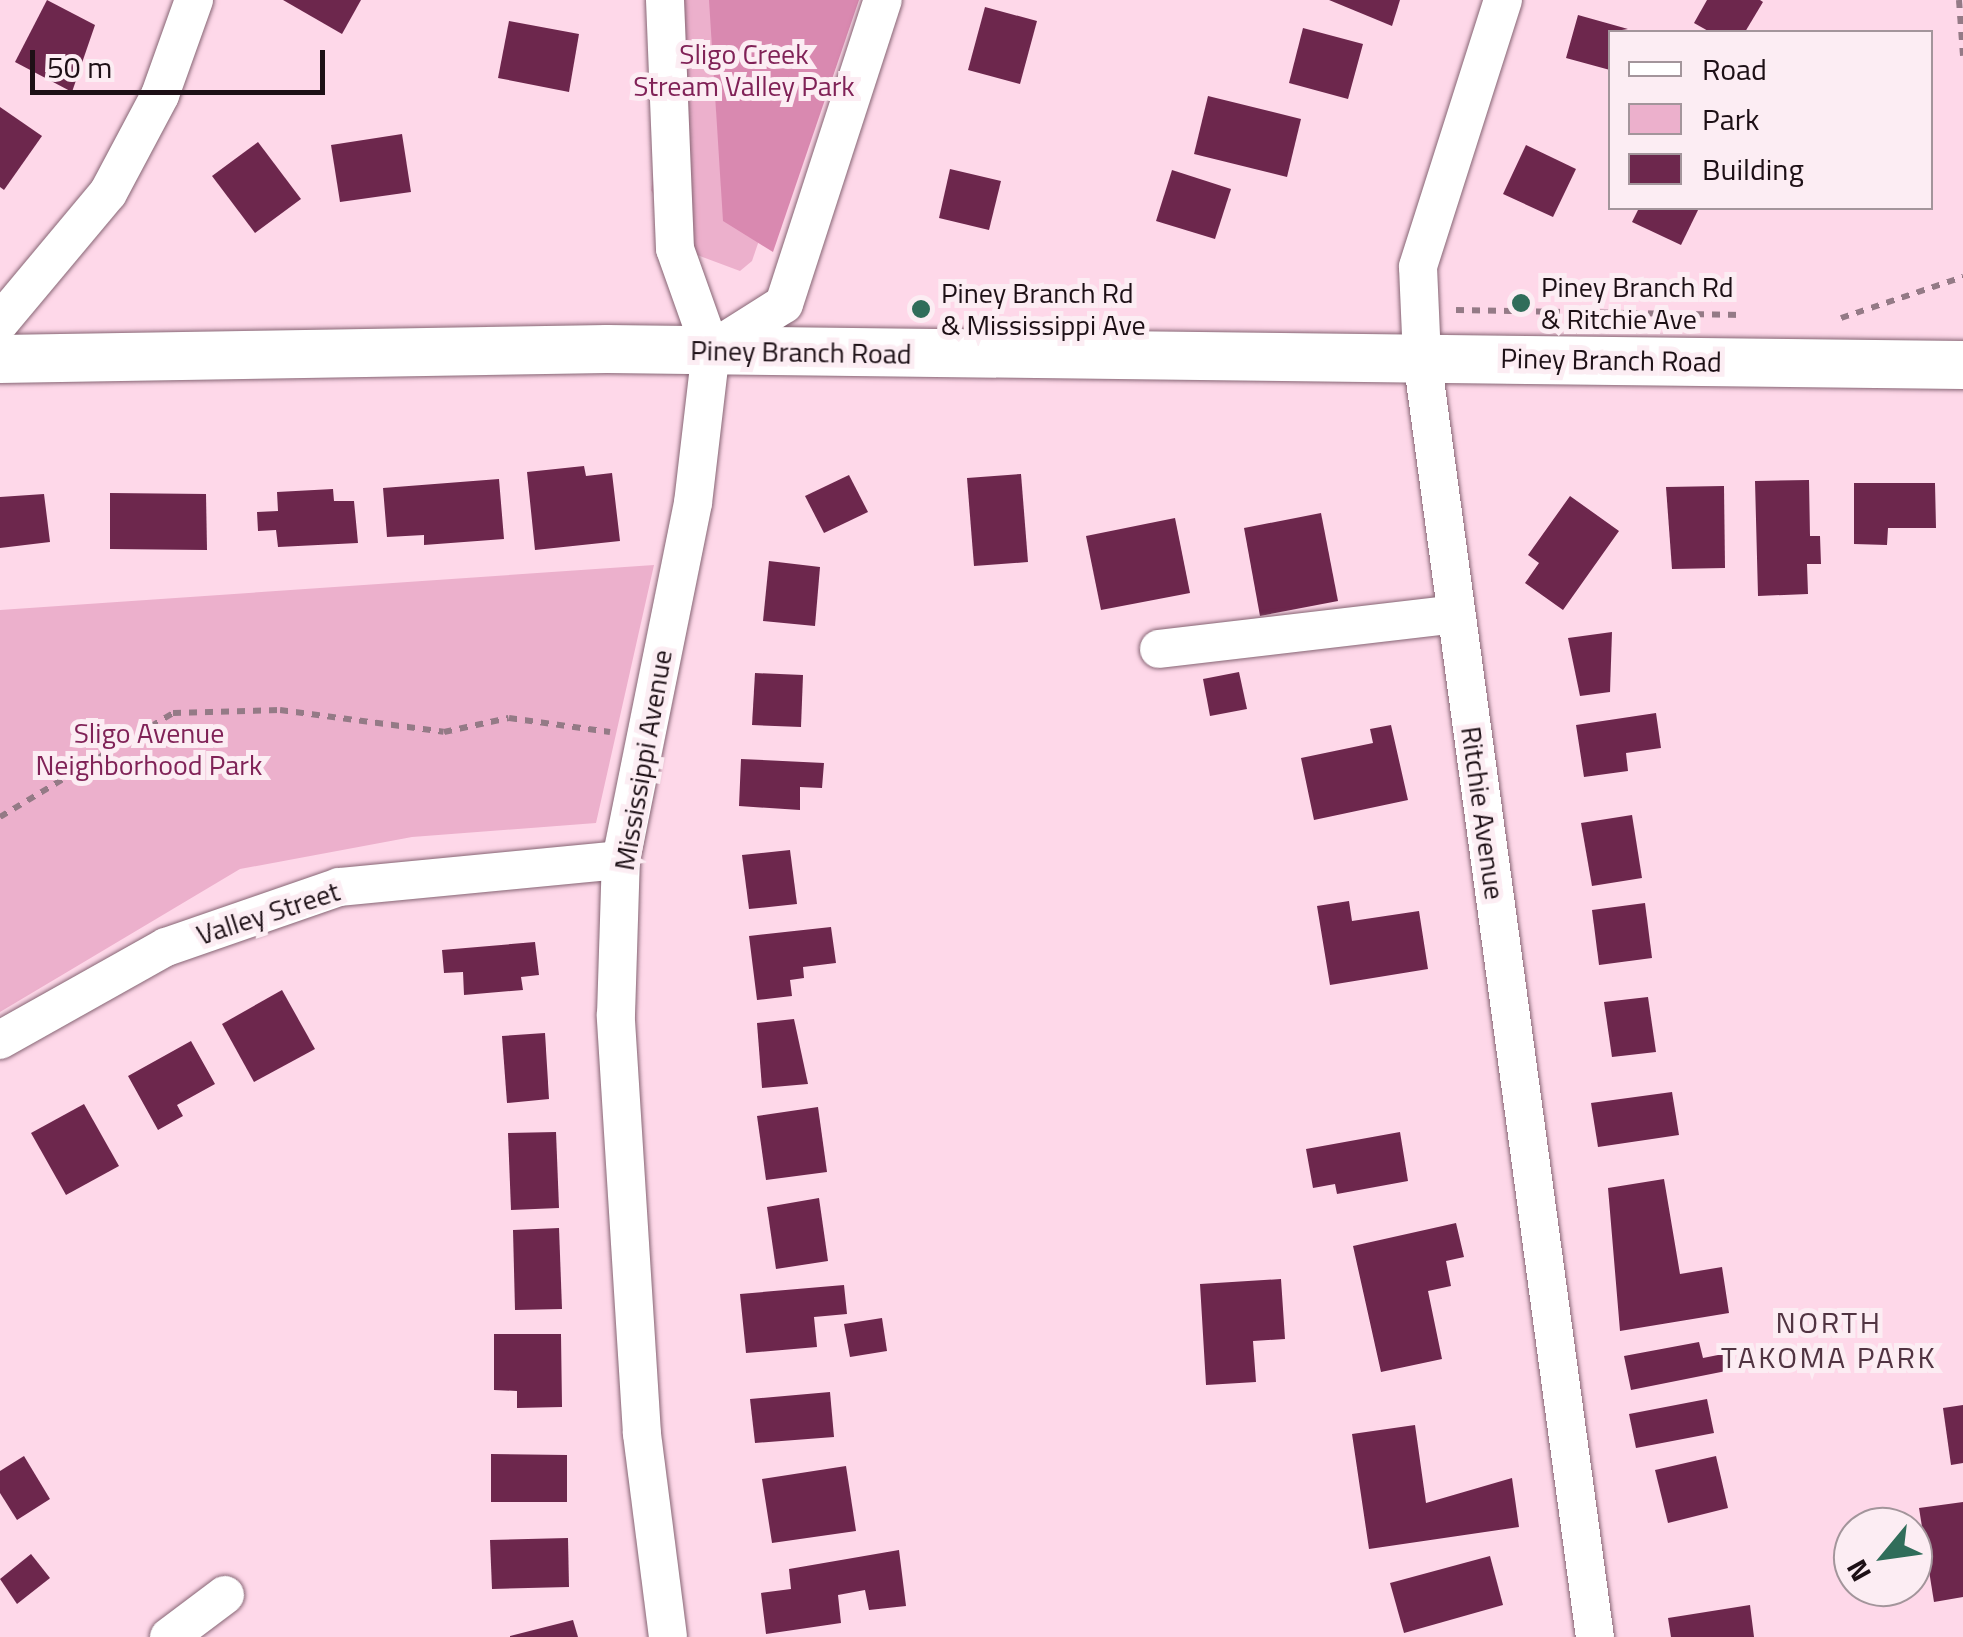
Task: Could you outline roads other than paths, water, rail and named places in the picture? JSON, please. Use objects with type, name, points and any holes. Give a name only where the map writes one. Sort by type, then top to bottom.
[{"type":"main road","name":"Piney Branch Road","points":[[0,359],[711,350],[1963,365]]},
{"type":"street","points":[[0,322],[108,193],[160,95],[194,0]]},
{"type":"street","points":[[664,0],[675,250],[711,350],[784,304],[883,0]]},
{"type":"street","name":"Ritchie Avenue","points":[[1503,0],[1418,266],[1419,306],[1422,358],[1594,1637]]},
{"type":"street","name":"Mississippi Avenue","points":[[668,1637],[642,1434],[616,1015],[621,860],[693,503],[711,350]]},
{"type":"street","points":[[1159,649],[1456,614]]},
{"type":"street","name":"Valley Street","points":[[0,1040],[166,947],[339,887],[621,860]]},
{"type":"street","points":[[169,1637],[225,1595]]},
{"type":"place","name":"Piney Branch Rd & Ritchie Ave","points":[[1521,303]]},
{"type":"place","name":"Piney Branch Rd & Mississippi Ave","points":[[921,309]]},
{"type":"district","name":"NORTH TAKOMA PARK","points":[[1829,1339]]},
{"type":"park label","name":"Sligo Creek Stream Valley Park","points":[[744,70]]},
{"type":"park label","name":"Sligo Avenue Neighborhood Park","points":[[149,749]]}]
